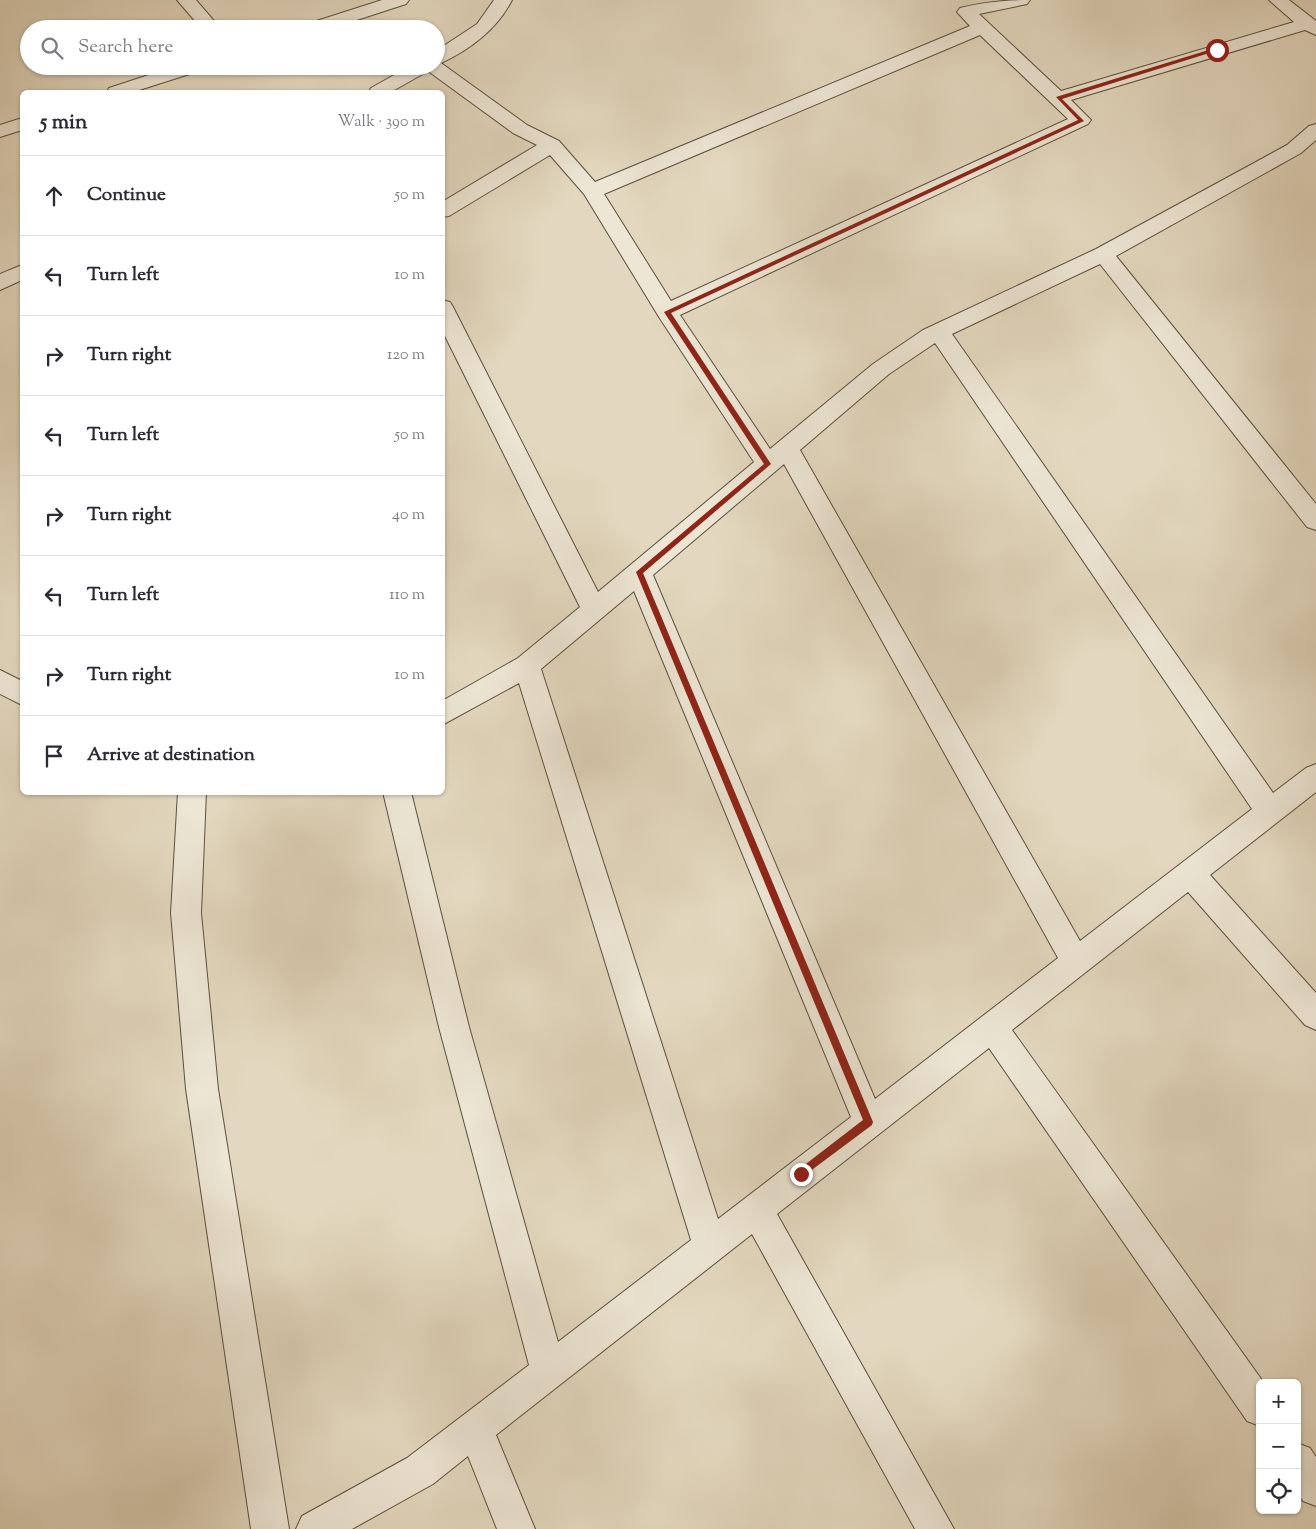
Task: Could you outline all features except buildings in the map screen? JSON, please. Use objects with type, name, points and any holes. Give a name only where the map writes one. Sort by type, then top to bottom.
[{"type":"street","points":[[186,0],[204,20]]},
{"type":"street","points":[[331,20],[369,4],[400,0]]},
{"type":"street","points":[[445,54],[476,36],[497,13],[503,0]]},
{"type":"street","points":[[668,312],[1082,120],[966,12],[1021,0]]},
{"type":"street","points":[[1278,0],[1311,27]]},
{"type":"street","points":[[592,191],[983,27]]},
{"type":"street","points":[[1058,98],[1311,27]]},
{"type":"street","points":[[122,90],[168,75]]},
{"type":"street","points":[[382,90],[408,75]]},
{"type":"street","points":[[445,75],[520,129],[552,146],[592,191],[668,312],[777,456],[1076,962]]},
{"type":"street","points":[[0,131],[20,125]]},
{"type":"street","points":[[445,712],[527,666],[881,369],[939,332],[1103,254],[1294,149],[1316,130]]},
{"type":"street","points":[[445,209],[552,146]]},
{"type":"street","points":[[1103,254],[1316,521]]},
{"type":"street","points":[[0,283],[20,273]]},
{"type":"street","points":[[445,313],[594,610]]},
{"type":"street","points":[[939,332],[1270,813]]},
{"type":"street","points":[[639,572],[869,1122]]},
{"type":"street","points":[[527,666],[710,1246]]},
{"type":"street","points":[[0,681],[20,693]]},
{"type":"street","points":[[315,1529],[420,1471],[1316,776]]},
{"type":"street","points":[[192,795],[186,913],[202,1089],[270,1529]]},
{"type":"street","points":[[398,795],[454,1027],[548,1371]]},
{"type":"street","points":[[1190,874],[1316,1015]]},
{"type":"street","points":[[992,1027],[1256,1402]]},
{"type":"street","points":[[756,1209],[935,1529]]},
{"type":"street","points":[[475,1428],[516,1529]]},
{"type":"street","points":[[1301,1467],[1316,1488]]},
{"type":"route","points":[[801,1174],[869,1122],[639,572],[768,464],[668,312],[1082,120],[1058,98],[1217,50]]}]
